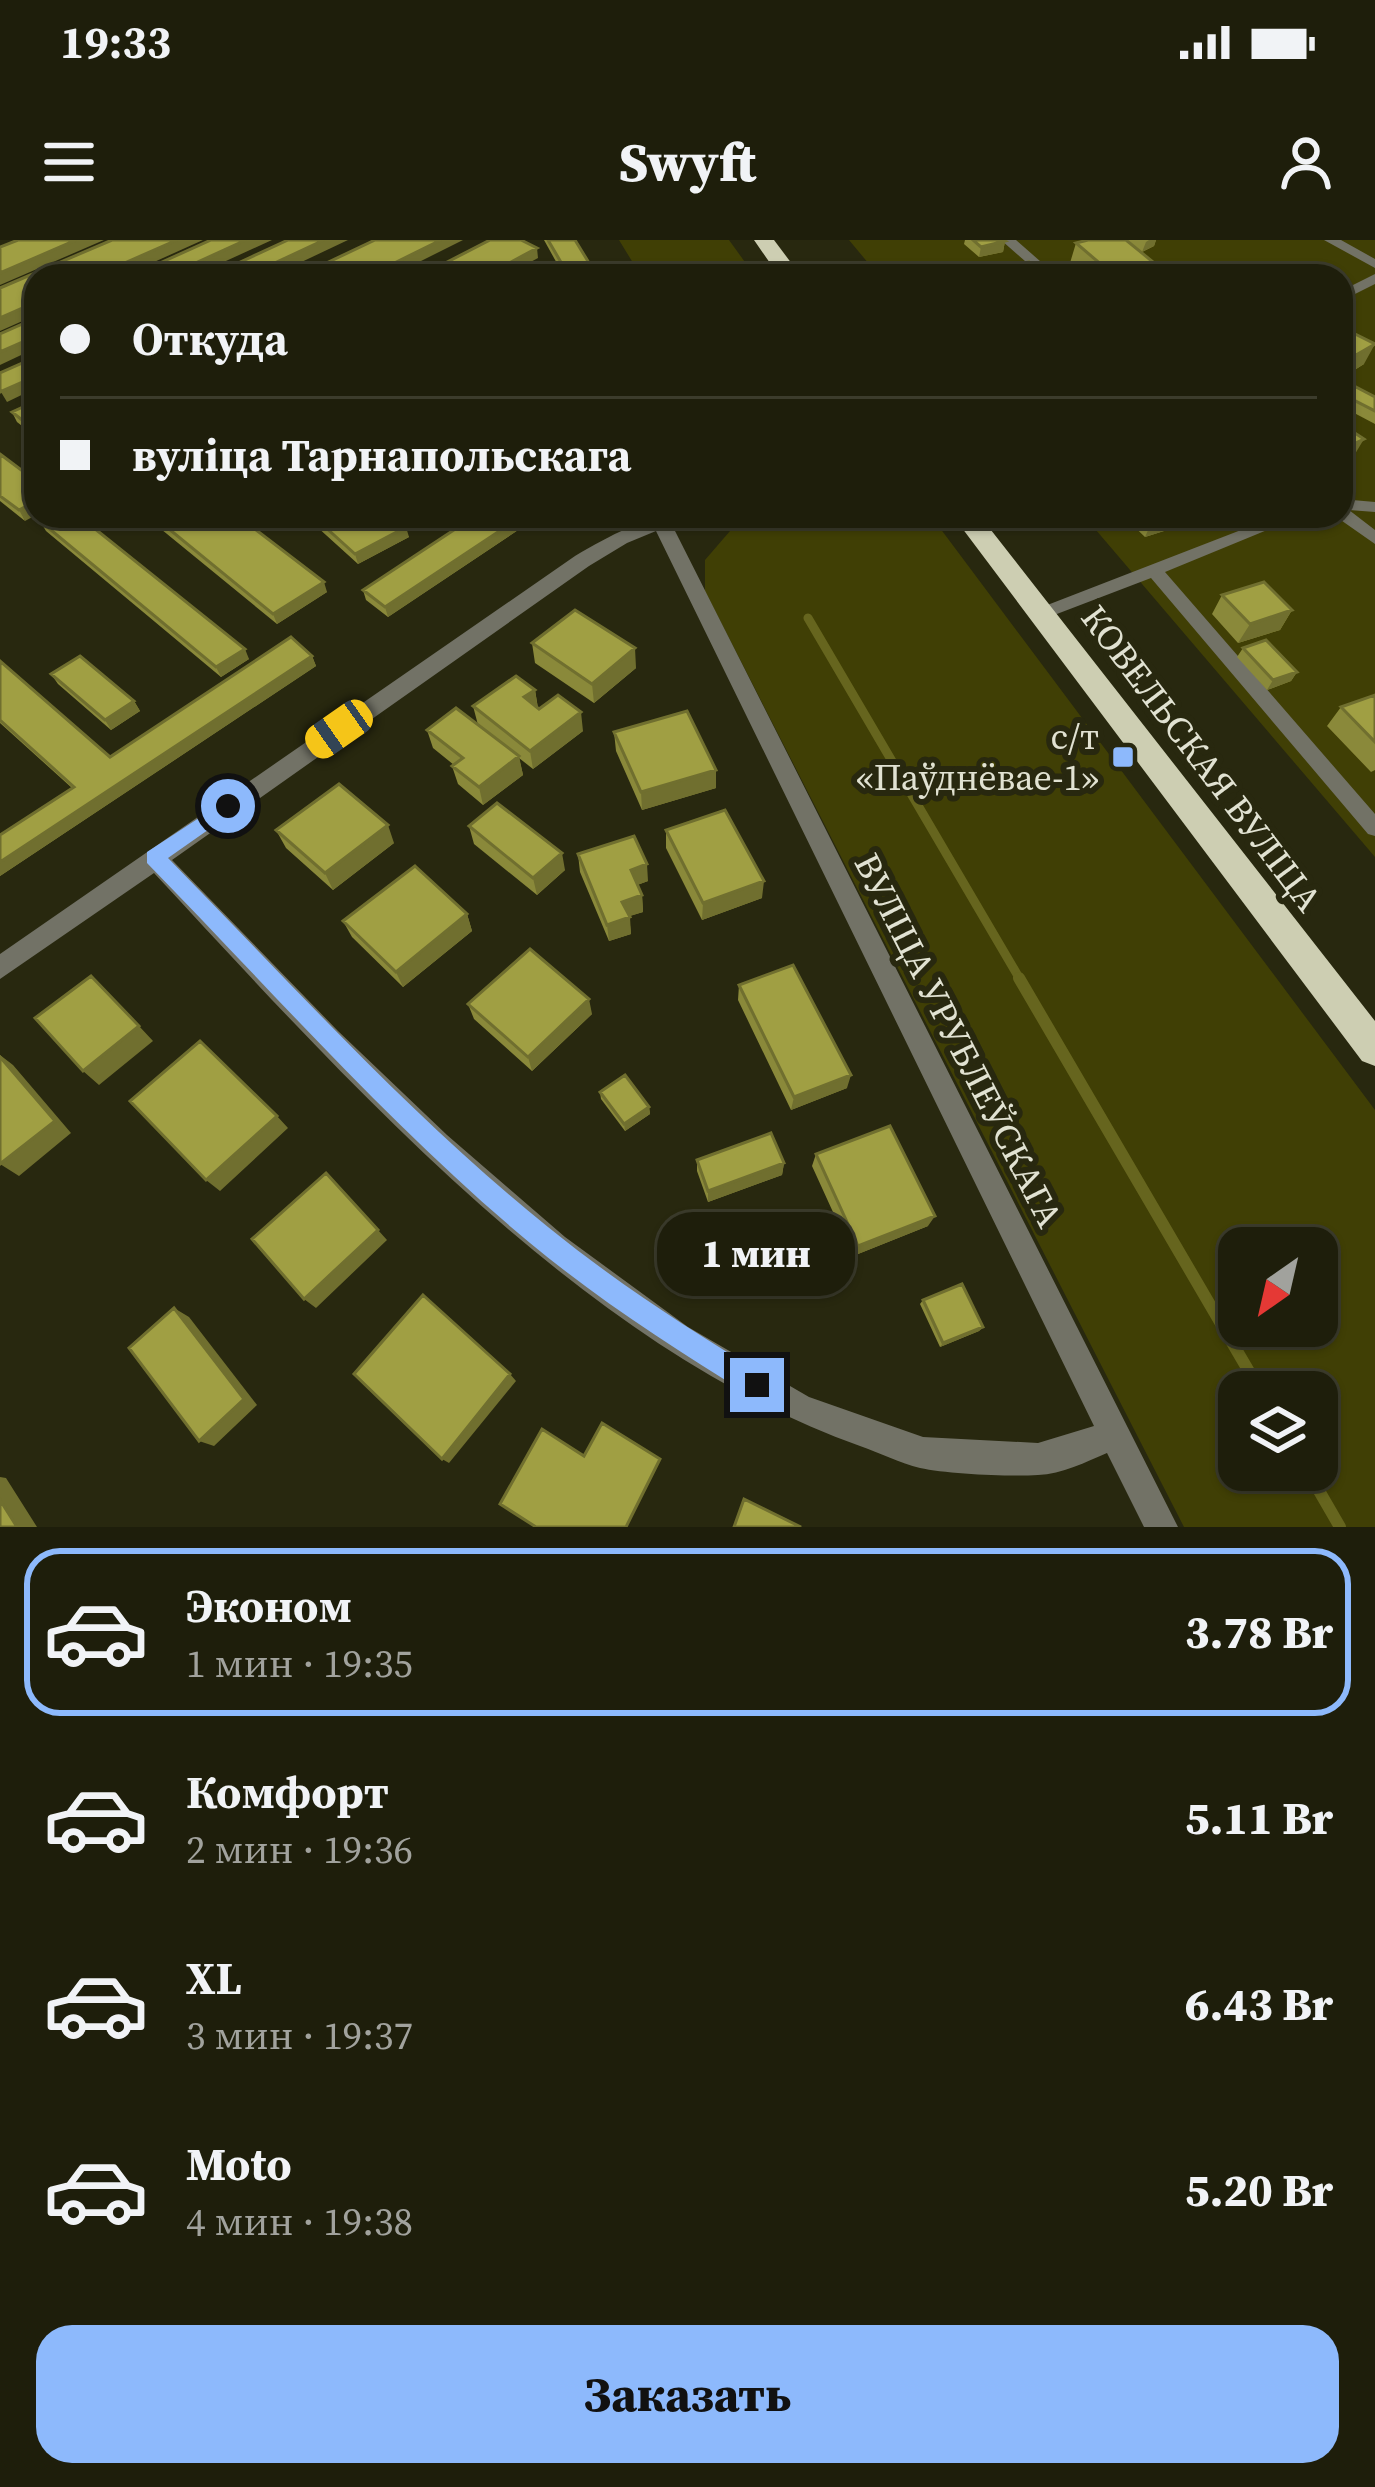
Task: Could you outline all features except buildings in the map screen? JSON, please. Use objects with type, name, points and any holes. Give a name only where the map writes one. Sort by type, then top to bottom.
[{"type":"highway","name":"КОВЕЛЬСКАЯ ВУЛІЦА","points":[[975,528],[1375,1048]]},
{"type":"street","points":[[0,968],[582,561],[650,528]]},
{"type":"street","name":"ВУЛІЦА УРУБЛЕЎСКАГА","points":[[673,528],[1161,1527]]},
{"type":"street","points":[[154,857],[495,1197],[597,1282],[707,1358],[849,1427],[945,1454],[1037,1459],[1115,1434]]},
{"type":"lane","points":[[1008,240],[1036,264]]},
{"type":"lane","points":[[1331,240],[1375,263]]},
{"type":"lane","points":[[1042,613],[1261,528]]},
{"type":"lane","name":"КОВЕЛЬСКАЯ ВУЛІЦА","points":[[1153,569],[1375,828]]},
{"type":"shaded area","points":[[619,240],[729,240],[746,264],[634,264]]},
{"type":"shaded area","points":[[849,240],[1375,240],[1375,857],[1094,528],[1353,528],[1353,264],[869,264]]},
{"type":"shaded area","points":[[734,528],[939,528],[1375,1110],[1375,1527],[1184,1527],[705,591],[705,560]]},
{"type":"waterway","points":[[808,618],[1021,981]]},
{"type":"waterway","points":[[1019,978],[1249,1371]]},
{"type":"waterway","points":[[1319,1491],[1340,1527]]},
{"type":"place","name":"с/т «Паўднёвае-1»","points":[[1123,757]]},
{"type":"route","points":[[228,806],[154,857],[375,1082],[537,1234],[653,1322],[757,1385]]}]
